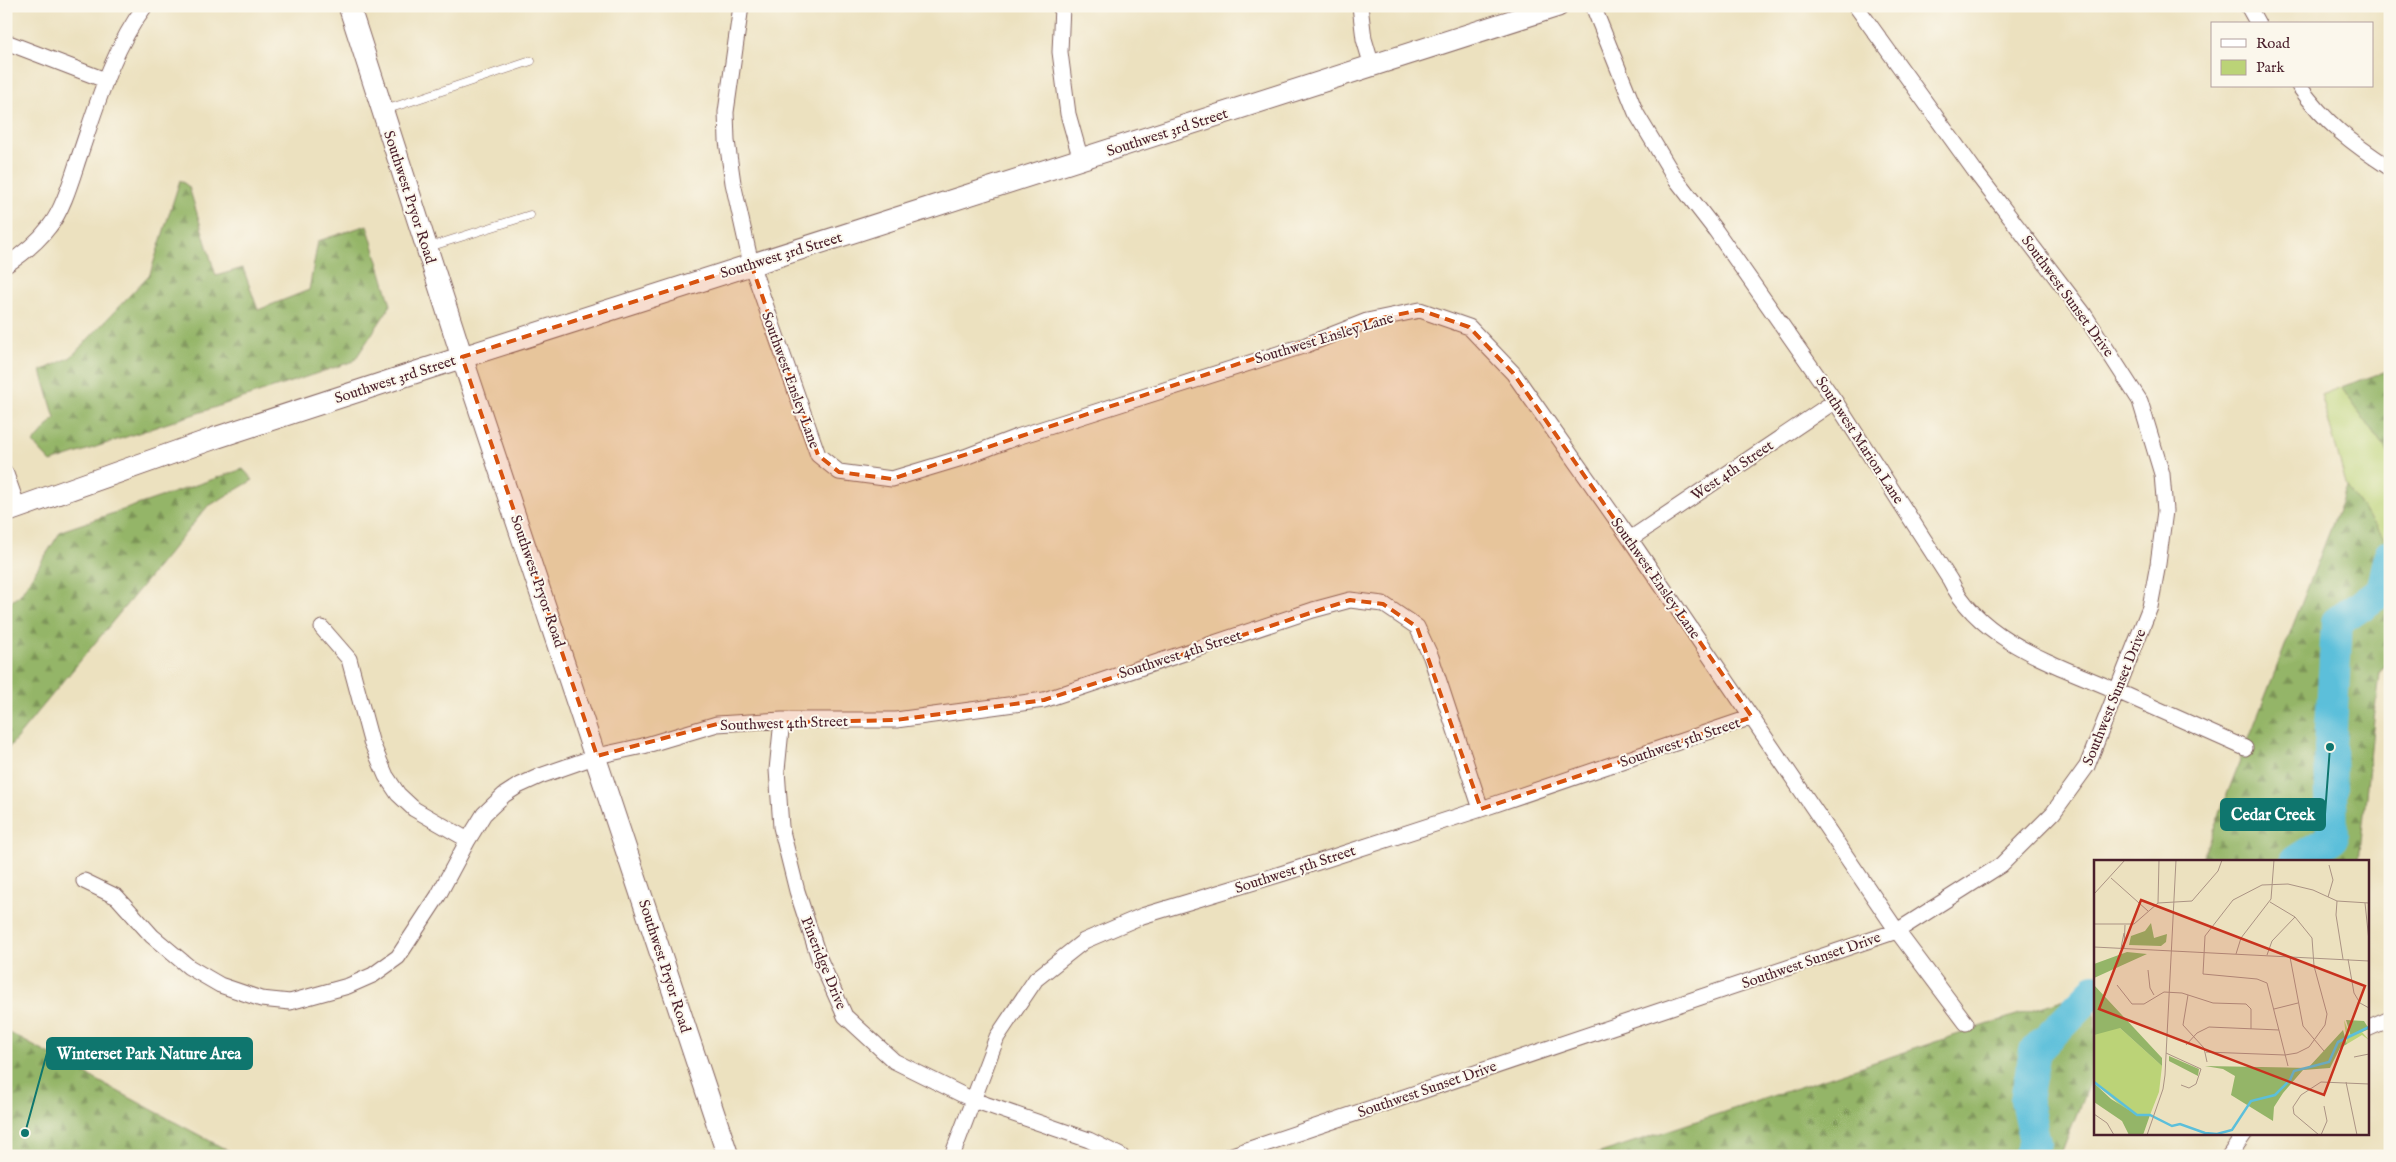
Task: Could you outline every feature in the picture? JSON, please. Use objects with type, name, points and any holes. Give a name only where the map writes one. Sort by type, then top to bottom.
[{"type":"main road","name":"Southwest Pryor Road","points":[[349,6],[462,357],[597,756],[728,1156]]},
{"type":"main road","name":"Southwest 3rd Street","points":[[12,510],[215,438],[462,357],[1558,6]]},
{"type":"street","points":[[6,265],[28,250],[51,226],[70,184],[105,80],[134,21],[145,6]]},
{"type":"street","name":"Southwest Ensley Lane","points":[[741,6],[726,112],[727,141],[751,264],[818,455],[840,472],[892,479],[965,457],[1017,437],[1306,344],[1367,321],[1420,310],[1469,328],[1513,374],[1630,539],[1897,931],[1966,1023]]},
{"type":"street","points":[[1062,6],[1060,52],[1068,114],[1081,160]]},
{"type":"street","points":[[1360,6],[1364,38],[1372,66]]},
{"type":"street","name":"Southwest Marion Lane","points":[[1593,6],[1636,113],[1675,178],[1716,231],[1835,400],[1950,580],[1958,597],[1987,625],[2022,650],[2245,748]]},
{"type":"street","name":"Southwest Sunset Drive","points":[[1229,1156],[1897,931],[2001,865],[2053,813],[2087,766],[2118,692],[2150,607],[2165,511],[2162,474],[2140,401],[2084,314],[1977,174],[1856,6]]},
{"type":"street","points":[[2248,6],[2257,22]]},
{"type":"street","points":[[6,42],[105,80]]},
{"type":"street","points":[[2300,88],[2316,110],[2344,137],[2390,168]]},
{"type":"street","name":"West 4th Street","points":[[1630,539],[1835,400]]},
{"type":"street","points":[[6,474],[12,510]]},
{"type":"street","name":"Southwest 4th Street","points":[[84,881],[117,897],[152,936],[188,967],[220,985],[261,999],[290,1002],[348,986],[373,975],[398,957],[438,896],[484,814],[504,795],[518,786],[597,756],[643,746],[717,724],[782,720],[896,720],[1044,700],[1313,610],[1350,600],[1383,604],[1416,627],[1431,657],[1481,809]]},
{"type":"street","points":[[322,628],[349,659],[371,741],[386,776],[394,788],[414,809],[468,840]]},
{"type":"street","name":"Southwest 5th Street","points":[[952,1156],[997,1037],[1036,980],[1084,941],[1142,916],[1284,873],[1481,809],[1752,717]]},
{"type":"street","name":"Pineridge Drive","points":[[782,720],[777,770],[781,827],[797,891],[819,958],[845,1016],[894,1061],[973,1100],[1089,1140],[1120,1156]]},
{"type":"street","points":[[2368,1029],[2390,1019]]},
{"type":"street","points":[[2229,1156],[2244,1134]]},
{"type":"lane","points":[[383,111],[531,61]]},
{"type":"lane","points":[[427,247],[530,215]]},
{"type":"highlighted area","points":[[751,264],[818,455],[839,472],[892,479],[1367,321],[1420,310],[1469,327],[1513,373],[1752,717],[1481,809],[1417,627],[1383,604],[1350,600],[1044,700],[896,720],[717,724],[597,756],[462,357]]},
{"type":"green space","points":[[180,180],[189,187],[216,276],[243,268],[258,310],[309,290],[318,241],[367,225],[391,305],[354,361],[51,462],[33,443],[55,418],[41,371],[71,357],[150,274]]},
{"type":"green space","points":[[2390,370],[2390,455],[2341,387]]},
{"type":"green space","points":[[2341,387],[2390,455],[2390,546],[2347,487],[2321,395]]},
{"type":"green space","points":[[243,469],[253,480],[207,507],[6,751],[6,605],[20,595],[61,531]]},
{"type":"green space","points":[[2347,487],[2390,546],[2390,660],[2379,673],[2359,860],[2201,860]]},
{"type":"green space","points":[[2094,989],[2094,1071],[2060,1156],[1591,1156]]},
{"type":"green space","points":[[6,1031],[238,1156],[6,1156]]},
{"type":"waterway","points":[[2298,860],[2332,838],[2330,747],[2337,622],[2382,591],[2390,555]]},
{"type":"waterway","points":[[2029,1156],[2035,1143],[2026,1100],[2035,1051],[2094,991]]},
{"type":"place","name":"Cedar Creek","points":[[2330,747]]},
{"type":"place","name":"Winterset Park Nature Area","points":[[25,1133]]}]
